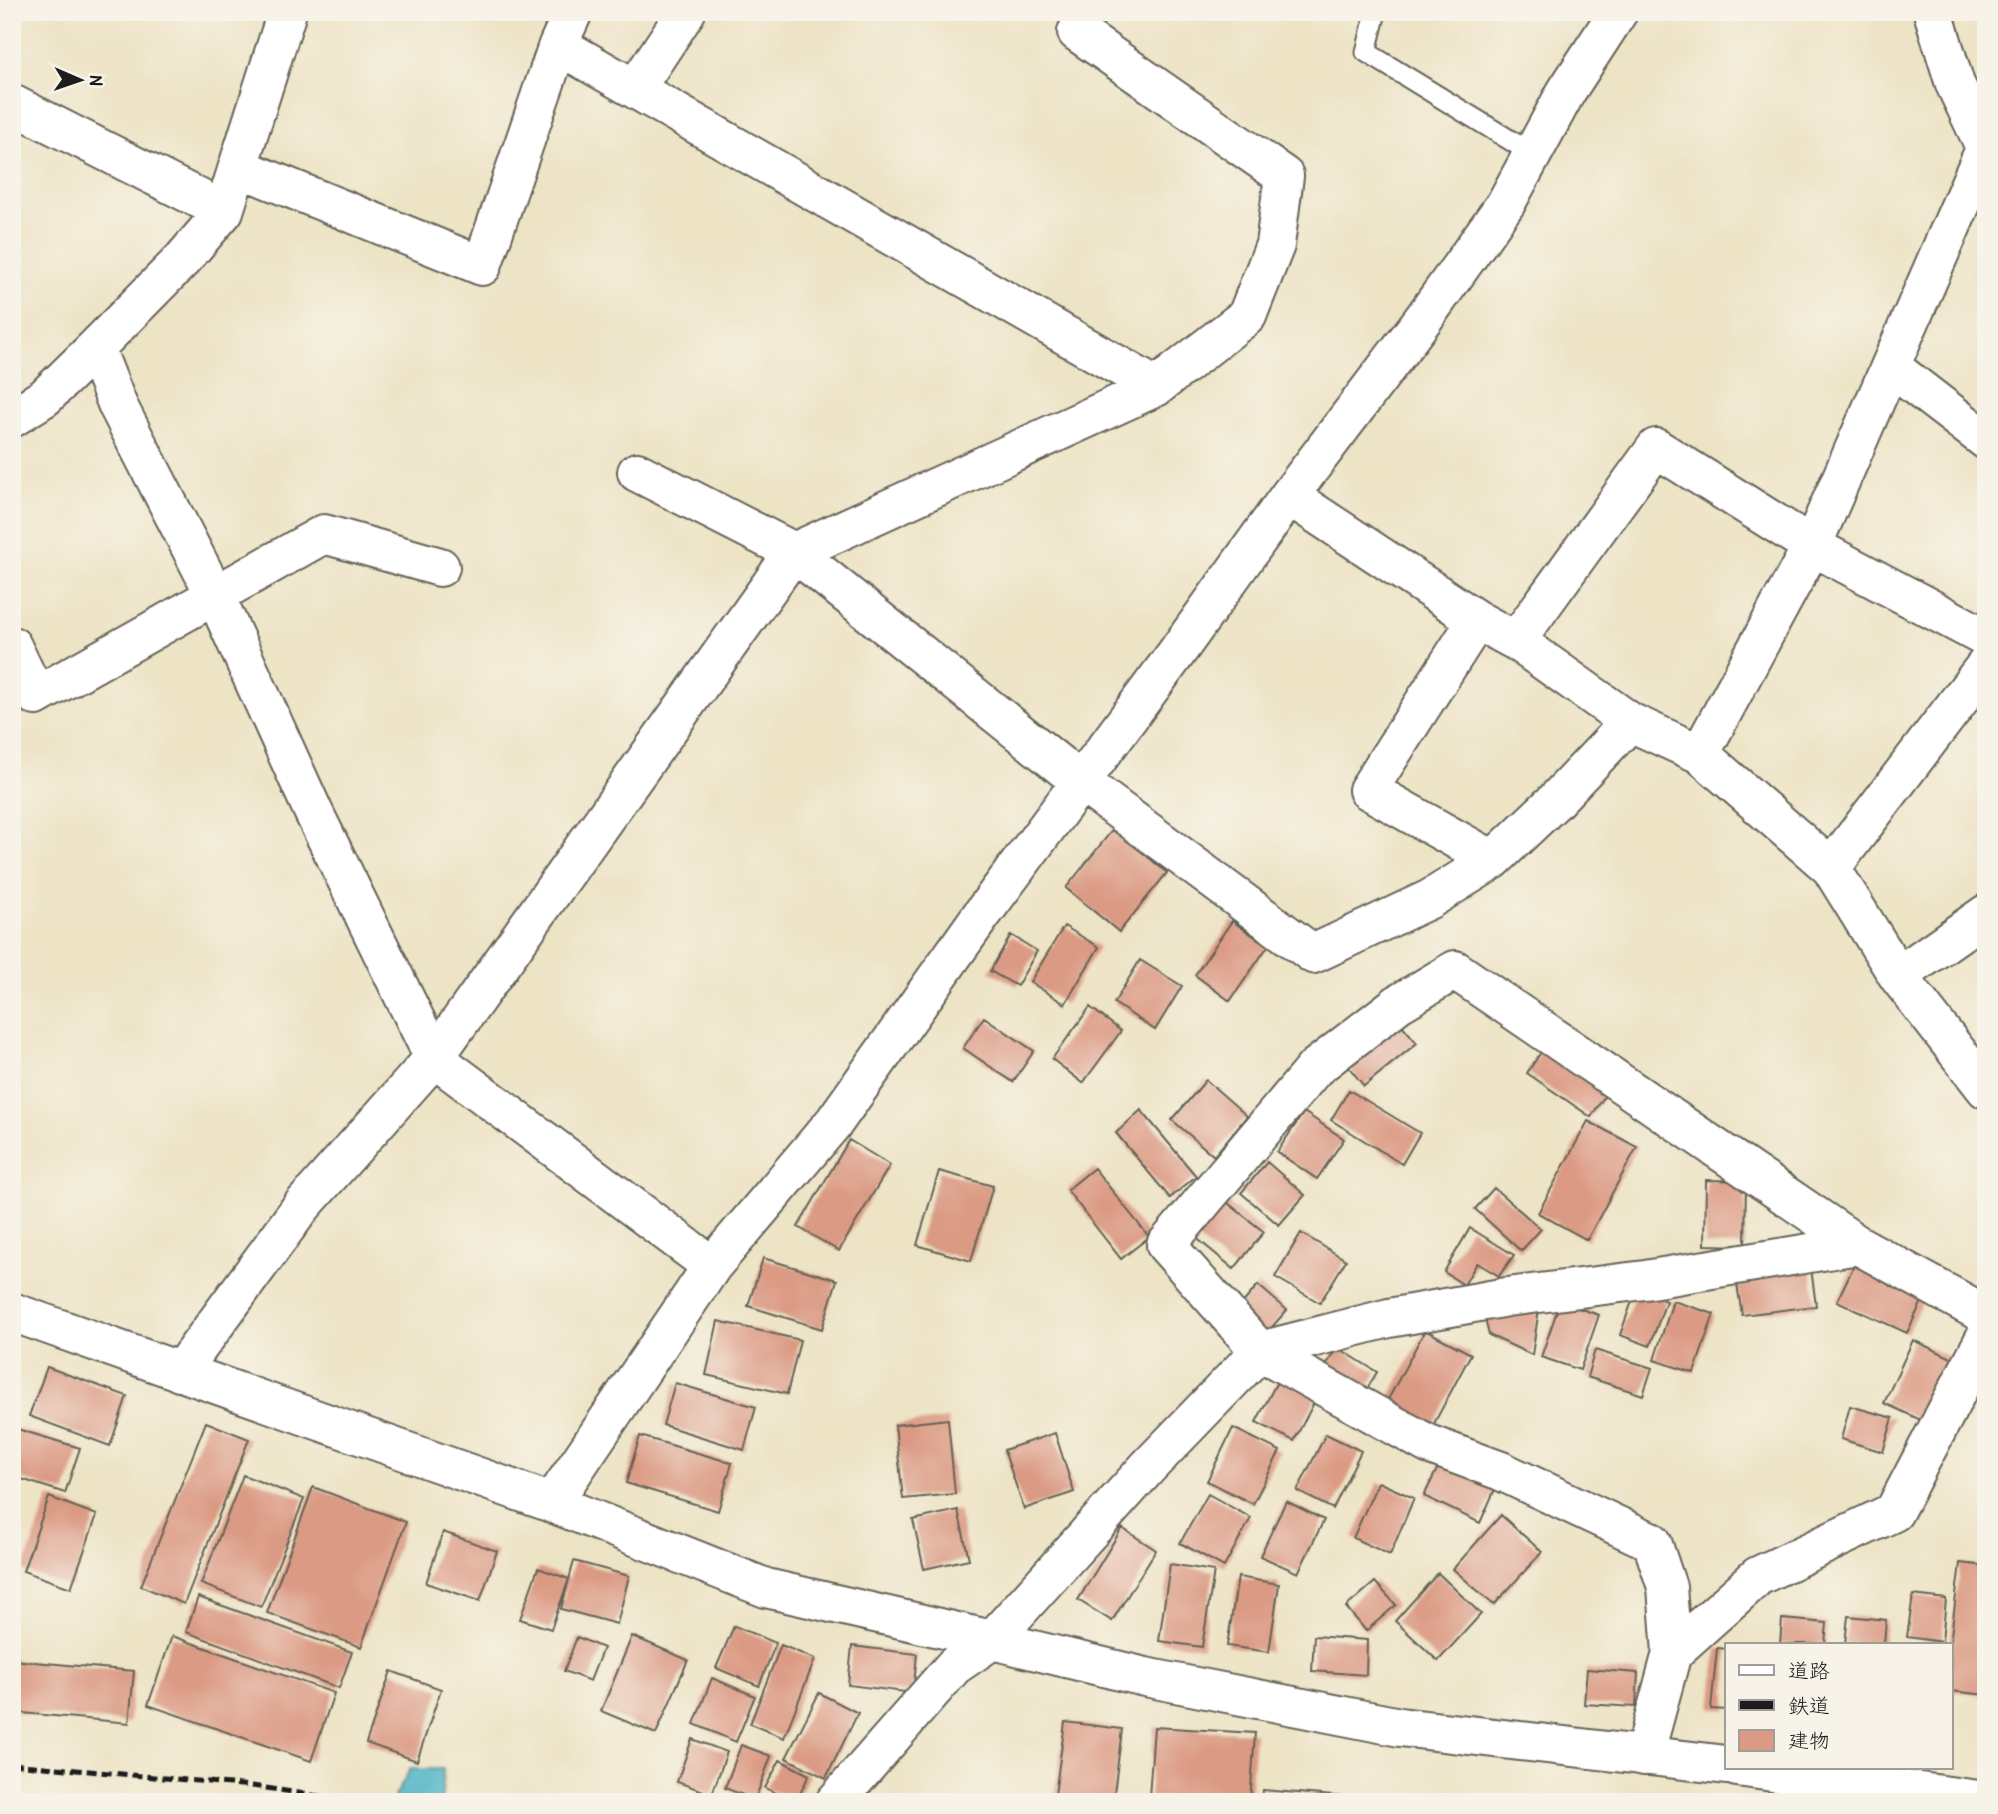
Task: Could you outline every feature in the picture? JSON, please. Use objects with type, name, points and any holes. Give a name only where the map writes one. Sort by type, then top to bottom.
[{"type":"street","points":[[12,418],[45,397],[183,259],[224,211],[286,12]]},
{"type":"street","points":[[635,89],[686,12]]},
{"type":"street","points":[[552,1503],[712,1266],[835,1121],[1289,495],[1424,318],[1506,203],[1566,92],[1618,12]]},
{"type":"street","points":[[1700,754],[1812,546],[1985,149],[1955,84],[1933,12]]},
{"type":"street","points":[[180,1372],[302,1206],[434,1058],[794,552],[1156,387],[1247,316],[1275,245],[1284,176],[1075,19]]},
{"type":"street","points":[[238,167],[482,266],[565,29],[635,89],[1156,387]]},
{"type":"street","points":[[12,104],[224,211]]},
{"type":"street","points":[[95,348],[118,406],[215,595],[313,811],[434,1058],[712,1266]]},
{"type":"street","points":[[1891,367],[1986,440]]},
{"type":"street","points":[[1516,641],[1657,449],[1812,546],[1986,638]]},
{"type":"street","points":[[637,472],[794,552],[1081,782],[1313,954],[1430,899],[1493,860],[1555,801],[1630,722]]},
{"type":"street","points":[[1289,495],[1477,620],[1516,641],[1630,722],[1700,754],[1831,868],[1898,976],[1986,1089]]},
{"type":"street","points":[[12,646],[36,696],[324,534],[440,567]]},
{"type":"street","points":[[1477,620],[1368,790],[1493,860]]},
{"type":"street","points":[[1831,868],[1986,665]]},
{"type":"street","points":[[1898,976],[1986,914]]},
{"type":"street","points":[[1643,1756],[1672,1653],[1667,1587],[1652,1542],[1501,1471],[1428,1444],[1260,1351],[1167,1245],[1315,1068],[1398,1004],[1455,970],[1858,1245],[1986,1315]]},
{"type":"street","points":[[835,1802],[954,1666],[992,1640],[1148,1467],[1260,1351],[1402,1315],[1507,1297],[1646,1280],[1858,1245]]},
{"type":"street","points":[[12,1312],[552,1503],[766,1588],[1145,1677],[1400,1727],[1725,1765]]},
{"type":"street","points":[[1672,1653],[1758,1576],[1894,1512],[1986,1336]]},
{"type":"street","points":[[1752,1769],[1986,1801]]},
{"type":"lane","points":[[1376,12],[1366,52],[1531,153]]},
{"type":"water","points":[[410,1769],[443,1769],[442,1797],[438,1802],[392,1802]]},
{"type":"building","points":[[1114,828],[1167,873],[1119,932],[1066,888]]},
{"type":"building","points":[[1232,921],[1268,946],[1230,1001],[1195,975]]},
{"type":"building","points":[[1064,926],[1099,947],[1065,1004],[1030,982]]},
{"type":"building","points":[[1011,935],[1037,951],[1017,986],[990,971]]},
{"type":"building","points":[[1140,960],[1182,986],[1155,1030],[1114,1003]]},
{"type":"building","points":[[1090,1007],[1121,1031],[1083,1083],[1052,1059]]},
{"type":"building","points":[[984,1017],[1034,1051],[1013,1082],[963,1048]]},
{"type":"building","points":[[1397,1019],[1417,1043],[1364,1086],[1344,1061]]},
{"type":"building","points":[[1546,1045],[1609,1089],[1591,1117],[1527,1073]]},
{"type":"building","points":[[1206,1080],[1247,1116],[1214,1156],[1172,1120]]},
{"type":"building","points":[[1349,1090],[1420,1133],[1402,1164],[1331,1120]]},
{"type":"building","points":[[1141,1110],[1196,1176],[1170,1198],[1116,1133]]},
{"type":"building","points":[[1304,1112],[1344,1139],[1317,1179],[1277,1152]]},
{"type":"building","points":[[1588,1121],[1637,1147],[1587,1240],[1538,1213]]},
{"type":"building","points":[[849,1140],[890,1165],[839,1251],[798,1227]]},
{"type":"building","points":[[1267,1162],[1305,1195],[1279,1225],[1241,1193]]},
{"type":"building","points":[[1094,1168],[1149,1237],[1121,1259],[1067,1190]]},
{"type":"building","points":[[939,1171],[993,1186],[971,1261],[917,1245]]},
{"type":"building","points":[[1706,1180],[1746,1181],[1745,1246],[1705,1245]]},
{"type":"building","points":[[1494,1188],[1541,1229],[1521,1251],[1475,1209]]},
{"type":"building","points":[[1223,1199],[1264,1232],[1234,1269],[1194,1236]]},
{"type":"building","points":[[1470,1228],[1514,1255],[1499,1276],[1477,1263],[1464,1285],[1444,1272]]},
{"type":"building","points":[[1301,1233],[1346,1260],[1320,1303],[1275,1277]]},
{"type":"building","points":[[763,1258],[837,1280],[822,1329],[748,1306]]},
{"type":"building","points":[[1856,1261],[1926,1293],[1907,1333],[1837,1301]]},
{"type":"building","points":[[1811,1268],[1816,1306],[1742,1315],[1736,1278]]},
{"type":"building","points":[[1258,1285],[1287,1310],[1264,1336],[1236,1311]]},
{"type":"building","points":[[1636,1290],[1666,1301],[1650,1346],[1620,1335]]},
{"type":"building","points":[[1673,1301],[1714,1314],[1694,1373],[1654,1360]]},
{"type":"building","points":[[1560,1302],[1599,1315],[1580,1370],[1541,1357]]},
{"type":"building","points":[[1539,1309],[1532,1355],[1489,1335],[1484,1315]]},
{"type":"building","points":[[718,1321],[800,1340],[787,1394],[706,1375]]},
{"type":"building","points":[[1425,1330],[1471,1354],[1429,1433],[1383,1409]]},
{"type":"building","points":[[1913,1340],[1958,1361],[1929,1424],[1884,1403]]},
{"type":"building","points":[[1337,1347],[1377,1372],[1363,1396],[1322,1372]]},
{"type":"building","points":[[1595,1350],[1652,1368],[1643,1395],[1587,1377]]},
{"type":"building","points":[[47,1367],[127,1396],[110,1446],[29,1416]]},
{"type":"building","points":[[1279,1378],[1317,1397],[1294,1441],[1256,1422]]},
{"type":"building","points":[[675,1383],[756,1407],[744,1450],[663,1425]]},
{"type":"building","points":[[1850,1406],[1893,1418],[1883,1452],[1841,1439]]},
{"type":"building","points":[[948,1419],[955,1494],[903,1499],[895,1425]]},
{"type":"building","points":[[206,1422],[249,1439],[184,1604],[141,1586]]},
{"type":"building","points":[[14,1428],[80,1448],[65,1493],[12,1476]]},
{"type":"building","points":[[1233,1428],[1280,1451],[1253,1504],[1207,1481]]},
{"type":"building","points":[[1055,1433],[1074,1492],[1024,1509],[1004,1450]]},
{"type":"building","points":[[1326,1434],[1361,1451],[1333,1509],[1297,1491]]},
{"type":"building","points":[[640,1436],[732,1463],[718,1511],[626,1483]]},
{"type":"building","points":[[1441,1461],[1496,1487],[1480,1523],[1424,1496]]},
{"type":"building","points":[[243,1475],[304,1499],[261,1607],[201,1584]]},
{"type":"building","points":[[1378,1482],[1414,1498],[1390,1555],[1353,1538]]},
{"type":"building","points":[[313,1487],[406,1522],[361,1647],[267,1613]]},
{"type":"building","points":[[1208,1494],[1251,1518],[1224,1567],[1180,1543]]},
{"type":"building","points":[[49,1497],[97,1515],[71,1588],[23,1571]]},
{"type":"building","points":[[1286,1501],[1324,1520],[1298,1573],[1260,1556]]},
{"type":"building","points":[[958,1510],[969,1559],[924,1569],[913,1520]]},
{"type":"building","points":[[1501,1515],[1542,1552],[1494,1605],[1453,1569]]},
{"type":"building","points":[[1122,1528],[1156,1550],[1112,1621],[1078,1600]]},
{"type":"building","points":[[443,1532],[497,1551],[480,1601],[426,1583]]},
{"type":"building","points":[[574,1561],[629,1576],[617,1624],[561,1609]]},
{"type":"building","points":[[1960,1563],[1986,1566],[1986,1695],[1952,1691],[1950,1643]]},
{"type":"building","points":[[1170,1564],[1214,1571],[1202,1647],[1159,1641]]},
{"type":"building","points":[[538,1568],[569,1579],[551,1629],[520,1619]]},
{"type":"building","points":[[1438,1573],[1481,1614],[1438,1661],[1395,1621]]},
{"type":"building","points":[[1238,1577],[1279,1584],[1269,1652],[1227,1646]]},
{"type":"building","points":[[1375,1582],[1396,1605],[1366,1631],[1346,1607]]},
{"type":"building","points":[[1913,1595],[1946,1599],[1942,1642],[1907,1637]]},
{"type":"building","points":[[198,1597],[352,1652],[339,1688],[186,1632]]},
{"type":"building","points":[[1848,1616],[1886,1620],[1884,1643],[1845,1643]]},
{"type":"building","points":[[1782,1619],[1827,1623],[1825,1643],[1780,1643]]},
{"type":"building","points":[[734,1626],[776,1643],[759,1686],[716,1668]]},
{"type":"building","points":[[172,1636],[334,1693],[311,1761],[148,1705]]},
{"type":"building","points":[[632,1636],[688,1660],[656,1734],[601,1711]]},
{"type":"building","points":[[1314,1636],[1367,1640],[1366,1675],[1312,1671]]},
{"type":"building","points":[[577,1637],[603,1648],[590,1681],[564,1671]]},
{"type":"building","points":[[781,1645],[815,1659],[784,1738],[750,1724]]},
{"type":"building","points":[[852,1646],[917,1654],[913,1693],[848,1685]]},
{"type":"building","points":[[1717,1648],[1725,1649],[1725,1710],[1711,1709]]},
{"type":"building","points":[[12,1660],[134,1671],[129,1723],[12,1712]]},
{"type":"building","points":[[1587,1669],[1638,1673],[1636,1707],[1584,1704]]},
{"type":"building","points":[[391,1671],[441,1689],[417,1761],[366,1743]]},
{"type":"building","points":[[712,1678],[755,1696],[736,1742],[694,1724]]},
{"type":"building","points":[[819,1693],[858,1713],[826,1778],[786,1758]]},
{"type":"building","points":[[1065,1722],[1122,1729],[1113,1802],[1054,1802]]},
{"type":"building","points":[[1154,1727],[1255,1733],[1250,1802],[1149,1797]]},
{"type":"building","points":[[692,1739],[727,1752],[712,1794],[677,1782]]},
{"type":"building","points":[[741,1745],[771,1756],[755,1800],[725,1788]]},
{"type":"building","points":[[780,1760],[809,1775],[796,1802],[765,1788]]},
{"type":"building","points":[[1263,1790],[1356,1798],[1356,1802],[1262,1802]]},
{"type":"building","points":[[1374,1795],[1419,1800],[1419,1802],[1373,1802]]},
{"type":"railway","points":[[12,1764],[252,1786],[359,1802]]}]
